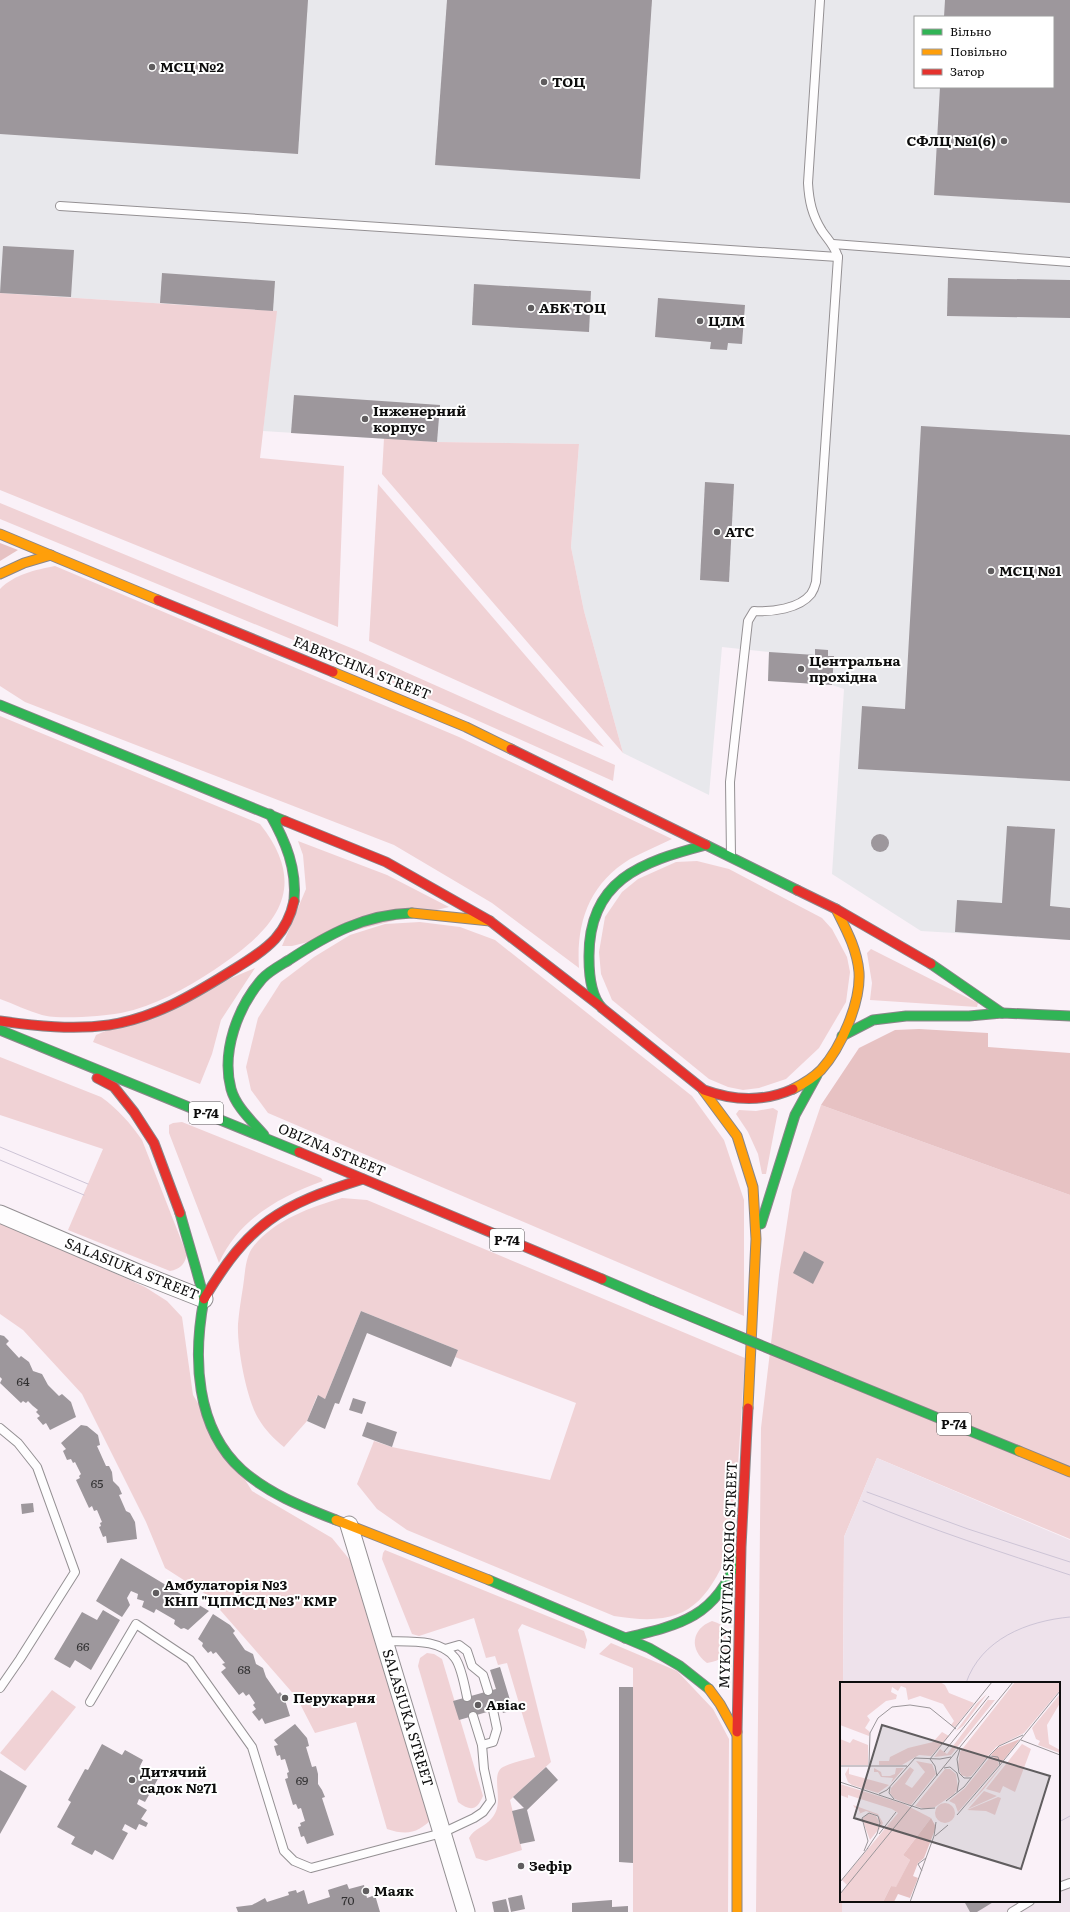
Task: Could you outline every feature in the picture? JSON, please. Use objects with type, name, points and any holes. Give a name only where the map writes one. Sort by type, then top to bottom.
[{"type":"main road","name":"FABRYCHNA STREET","points":[[0,534],[466,727],[731,856],[836,909],[925,960],[1002,1013]]},
{"type":"main road","points":[[0,574],[24,563],[51,555]]},
{"type":"main road","points":[[0,700],[15,711]]},
{"type":"main road","points":[[0,705],[386,862],[490,921],[600,1006],[703,1090],[737,1136],[746,1157],[753,1187],[756,1239]]},
{"type":"main road","points":[[0,1021],[46,1027],[94,1026],[123,1023],[152,1014],[190,997],[255,955],[280,934],[290,915],[296,891],[292,858],[283,837],[270,814]]},
{"type":"main road","points":[[600,1006],[590,975],[588,951],[589,935],[600,902],[621,879],[651,861],[706,845]]},
{"type":"main road","points":[[756,1239],[781,1154],[795,1115],[818,1074],[831,1056],[857,1003],[860,982],[858,958],[851,936],[836,909]]},
{"type":"main road","points":[[266,1138],[245,1112],[231,1091],[227,1070],[229,1048],[235,1029],[243,1011],[263,978],[308,947],[348,924],[384,915],[419,912],[490,921]]},
{"type":"main road","points":[[842,1036],[873,1020],[906,1016],[969,1016],[1002,1013],[1070,1016]]},
{"type":"main road","name":"OBIZNA STREET","points":[[0,1030],[266,1138],[650,1300],[1070,1472]]},
{"type":"main road","points":[[47,1050],[114,1087],[134,1112],[154,1143],[177,1201],[187,1238],[193,1253],[204,1299]]},
{"type":"main road","points":[[703,1090],[745,1100],[789,1092],[818,1074]]},
{"type":"main road","points":[[204,1299],[230,1258],[251,1233],[262,1224],[277,1213],[307,1198],[363,1179]]},
{"type":"main road","name":"MYKOLY SVITALSKOHO STREET","points":[[737,1912],[737,1736],[742,1547],[756,1239]]},
{"type":"main road","name":"SALASIUKA STREET","points":[[204,1299],[199,1320],[198,1338],[199,1376],[205,1409],[216,1439],[240,1468],[255,1481],[271,1491],[315,1512],[514,1590],[662,1654],[684,1668],[709,1689],[721,1704],[737,1736]]},
{"type":"main road","points":[[625,1638],[664,1629],[693,1618],[716,1599],[728,1582],[742,1547]]},
{"type":"street","name":"SALASIUKA STREET","points":[[0,1214],[138,1273],[204,1299]]},
{"type":"street","name":"SALASIUKA STREET","points":[[349,1525],[466,1912]]},
{"type":"lane","points":[[731,856],[730,782],[748,621],[754,611],[781,609],[798,604],[811,594],[816,582],[838,257],[833,244],[814,218],[810,204],[808,183],[820,0]]},
{"type":"lane","points":[[60,206],[838,257]]},
{"type":"lane","points":[[833,244],[1070,262]]},
{"type":"lane","points":[[0,1428],[22,1447],[37,1467],[75,1572],[0,1688]]},
{"type":"lane","points":[[90,1702],[136,1624],[190,1660],[252,1747],[284,1851],[294,1861],[311,1868],[442,1833],[474,1818],[483,1812],[491,1801],[484,1769],[482,1745],[473,1716]]},
{"type":"lane","points":[[385,1641],[430,1643],[445,1649],[456,1659],[467,1697]]},
{"type":"lane","points":[[445,1649],[459,1645],[467,1651],[472,1666],[483,1676],[488,1691]]},
{"type":"lane","points":[[482,1745],[493,1742],[497,1729],[493,1710]]},
{"type":"lane","points":[[1060,1887],[1070,1883]]},
{"type":"lane","points":[[1012,1912],[1028,1902]]},
{"type":"shaded area","points":[[0,0],[1070,0],[1070,940],[921,931],[832,874],[844,689],[832,685],[768,681],[769,652],[722,647],[709,795],[623,753],[584,611],[571,547],[579,444],[437,442],[263,431],[276,311],[0,293]]},
{"type":"shaded area","points":[[0,293],[277,311],[260,458],[344,466],[338,627],[0,490]]},
{"type":"shaded area","points":[[384,438],[437,442],[579,444],[571,547],[584,611],[623,753],[382,474]]},
{"type":"shaded area","points":[[378,484],[604,747],[369,641]]},
{"type":"shaded area","points":[[0,503],[356,650],[615,765],[613,781],[349,663],[0,519]]},
{"type":"shaded area","points":[[0,543],[18,550],[0,561]]},
{"type":"shaded area","points":[[55,566],[459,737],[672,839],[630,859],[604,880],[588,906],[583,920],[580,936],[579,968],[492,903],[394,845],[25,702],[0,686],[0,589],[19,576]]},
{"type":"shaded area","points":[[0,716],[260,824],[276,848],[283,870],[284,889],[279,908],[268,924],[253,940],[214,970],[169,996],[134,1010],[93,1016],[59,1017],[32,1012],[0,999]]},
{"type":"shaded area","points":[[298,841],[387,875],[449,907],[292,946],[282,946],[306,889],[303,855]]},
{"type":"shaded area","points":[[697,861],[729,869],[822,918],[832,929],[847,957],[850,972],[846,1002],[819,1048],[786,1079],[759,1088],[743,1090],[728,1087],[709,1079],[612,1000],[601,974],[599,952],[605,917],[622,892],[638,879],[676,862]]},
{"type":"shaded area","points":[[420,922],[460,927],[495,940],[692,1096],[724,1140],[744,1200],[744,1316],[268,1113],[251,1090],[246,1067],[258,1018],[281,982],[314,957],[350,935],[385,924]]},
{"type":"shaded area","points":[[871,949],[978,1003],[977,1007],[870,1000],[872,983],[867,953]]},
{"type":"shaded area","points":[[255,968],[221,1020],[212,1054],[200,1084],[93,1042],[96,1035]]},
{"type":"shaded area","points":[[919,1029],[988,1033],[988,1047],[1070,1053],[1070,1195],[821,1105],[859,1048],[895,1030]]},
{"type":"shaded area","points":[[0,1057],[101,1097],[113,1106],[128,1122],[142,1140],[187,1255],[181,1266],[170,1271],[68,1230],[103,1149],[0,1115]]},
{"type":"shaded area","points":[[821,1105],[1070,1195],[1070,1539],[877,1458],[844,1537],[843,1682],[840,1682],[840,1902],[842,1902],[842,1912],[756,1912],[761,1428],[779,1275],[792,1190]]},
{"type":"shaded area","points":[[773,1108],[778,1111],[766,1174],[762,1174],[758,1154],[748,1132],[736,1114],[739,1110],[756,1111]]},
{"type":"shaded area","points":[[182,1122],[321,1178],[323,1181],[276,1202],[249,1222],[227,1248],[219,1263],[169,1133],[169,1125]]},
{"type":"shaded area","points":[[342,1198],[367,1200],[745,1358],[733,1542],[713,1582],[702,1597],[690,1608],[676,1615],[659,1618],[639,1619],[614,1616],[407,1530],[377,1509],[357,1484],[374,1441],[392,1447],[550,1480],[576,1403],[455,1357],[458,1350],[361,1311],[325,1399],[317,1396],[307,1421],[284,1447],[267,1430],[258,1418],[250,1398],[243,1372],[239,1345],[238,1319],[248,1256],[253,1247],[271,1229],[282,1222],[306,1210]]},
{"type":"shaded area","points":[[0,1221],[145,1287],[167,1301],[182,1317],[193,1395],[252,1491],[332,1538],[354,1565],[434,1817],[423,1827],[412,1832],[401,1832],[387,1829],[356,1722],[315,1733],[297,1698],[207,1595],[165,1568],[146,1522],[82,1394],[23,1330],[0,1314]]},
{"type":"shaded area","points":[[877,1458],[1070,1540],[1070,1912],[842,1912],[842,1902],[1060,1902],[1060,1682],[843,1682],[844,1537]]},
{"type":"shaded area","points":[[385,1550],[584,1631],[587,1640],[585,1649],[522,1624],[518,1630],[551,1762],[510,1800],[522,1850],[486,1861],[476,1858],[469,1838],[474,1832],[489,1821],[496,1812],[498,1804],[497,1776],[499,1771],[503,1767],[510,1764],[535,1757],[507,1663],[498,1665],[495,1656],[486,1658],[474,1618],[419,1636],[412,1634],[382,1559]]},
{"type":"shaded area","points":[[712,1621],[721,1625],[727,1631],[730,1637],[730,1644],[728,1651],[723,1656],[716,1661],[707,1663],[697,1652],[695,1640],[696,1634],[700,1629]]},
{"type":"shaded area","points":[[611,1643],[677,1671],[713,1709],[729,1739],[728,1912],[633,1912],[633,1668],[599,1654]]},
{"type":"shaded area","points":[[427,1653],[434,1654],[442,1659],[483,1796],[476,1807],[473,1808],[467,1807],[458,1802],[418,1666],[420,1658]]},
{"type":"shaded area","points":[[52,1690],[76,1707],[25,1771],[0,1753]]},
{"type":"building","name":"МСЦ №2","points":[[0,0],[308,0],[298,154],[0,134]]},
{"type":"building","name":"ТОЦ","points":[[447,0],[652,0],[640,179],[435,165]]},
{"type":"building","name":"СФЛЦ №1(6)","points":[[945,0],[1070,0],[1070,203],[934,195],[940,88],[1054,88],[1054,16],[944,16]]},
{"type":"building","points":[[3,246],[74,250],[71,297],[0,293]]},
{"type":"building","points":[[162,273],[275,281],[273,311],[160,303]]},
{"type":"building","points":[[948,278],[1070,280],[1070,318],[947,316]]},
{"type":"building","name":"АБК ТОЦ","points":[[474,284],[591,291],[589,332],[472,325]]},
{"type":"building","name":"ЦЛМ","points":[[658,298],[745,305],[742,344],[728,343],[727,350],[710,349],[711,342],[655,337]]},
{"type":"building","name":"Інженерний корпус","points":[[294,395],[440,405],[437,442],[291,433]]},
{"type":"building","name":"МСЦ №1","points":[[921,426],[1070,435],[1070,781],[858,769],[862,706],[905,709]]},
{"type":"building","name":"АТС","points":[[705,482],[734,484],[729,582],[700,580]]},
{"type":"building","name":"Центральна прохідна","points":[[815,649],[828,650],[828,656],[834,656],[832,685],[768,681],[769,652],[815,655]]},
{"type":"building","points":[[1007,826],[1055,829],[1050,906],[1070,908],[1070,940],[955,932],[957,900],[1002,903]]},
{"type":"building","points":[[880,834],[886,837],[889,843],[886,849],[880,852],[874,849],[871,843],[874,837]]},
{"type":"building","points":[[804,1251],[824,1262],[813,1284],[793,1273]]},
{"type":"building","points":[[361,1311],[458,1350],[451,1367],[367,1333],[339,1404],[335,1403],[325,1429],[307,1421],[318,1395],[325,1399]]},
{"type":"building","points":[[0,1335],[4,1336],[9,1341],[6,1344],[19,1358],[21,1356],[29,1362],[33,1371],[42,1374],[48,1385],[59,1396],[62,1394],[71,1402],[76,1417],[50,1430],[46,1423],[43,1425],[37,1418],[40,1416],[36,1412],[38,1410],[28,1401],[26,1403],[23,1401],[21,1403],[0,1383],[2,1379],[0,1377]]},
{"type":"building","points":[[353,1398],[366,1402],[362,1414],[349,1410]]},
{"type":"building","points":[[367,1422],[397,1432],[392,1447],[362,1436]]},
{"type":"building","points":[[81,1425],[87,1426],[98,1435],[100,1445],[97,1446],[106,1466],[109,1466],[112,1472],[113,1481],[119,1487],[122,1494],[119,1495],[126,1511],[130,1513],[135,1522],[137,1539],[107,1543],[106,1536],[103,1537],[99,1527],[101,1526],[100,1523],[102,1522],[97,1510],[94,1511],[92,1506],[89,1508],[76,1480],[80,1478],[79,1476],[81,1474],[75,1462],[73,1463],[71,1459],[67,1460],[63,1451],[66,1449],[61,1443]]},
{"type":"building","points":[[33,1503],[34,1512],[22,1514],[21,1504]]},
{"type":"building","name":"Амбулаторія №3 КНП \"ЦПМСД №3\" КМР","points":[[121,1558],[209,1611],[188,1630],[184,1628],[181,1629],[174,1624],[175,1620],[156,1609],[154,1613],[142,1607],[144,1601],[137,1599],[138,1594],[131,1591],[127,1598],[130,1605],[122,1617],[96,1601]]},
{"type":"building","points":[[103,1610],[120,1620],[91,1670],[75,1660],[70,1668],[54,1659],[82,1612],[97,1620]]},
{"type":"building","points":[[213,1614],[230,1625],[235,1631],[233,1633],[245,1650],[253,1654],[256,1664],[263,1668],[266,1677],[278,1694],[280,1692],[284,1697],[290,1716],[265,1724],[262,1718],[259,1721],[252,1712],[256,1709],[253,1705],[255,1703],[249,1694],[246,1696],[243,1692],[239,1695],[221,1672],[226,1668],[222,1664],[225,1663],[216,1652],[213,1654],[211,1651],[208,1653],[202,1646],[203,1643],[198,1639]]},
{"type":"building","points":[[500,1667],[513,1710],[503,1713],[501,1708],[459,1720],[453,1701],[496,1689],[490,1670]]},
{"type":"building","points":[[619,1687],[633,1687],[633,1863],[619,1862]]},
{"type":"building","points":[[295,1724],[307,1738],[309,1746],[306,1747],[312,1767],[316,1766],[318,1784],[325,1797],[322,1798],[334,1835],[307,1844],[304,1836],[301,1837],[298,1827],[301,1826],[300,1823],[305,1821],[301,1808],[298,1809],[296,1804],[293,1805],[285,1779],[288,1778],[287,1773],[289,1772],[285,1759],[281,1760],[280,1755],[277,1756],[274,1746],[278,1745],[274,1740]]},
{"type":"building","points":[[102,1744],[122,1755],[125,1750],[143,1760],[140,1766],[159,1777],[145,1802],[139,1799],[137,1804],[147,1810],[141,1819],[148,1823],[146,1827],[139,1824],[136,1830],[125,1824],[122,1830],[128,1833],[113,1860],[95,1850],[92,1855],[71,1844],[75,1837],[57,1827],[71,1802],[68,1800],[85,1769],[88,1770]]},
{"type":"building","points":[[546,1767],[558,1780],[527,1810],[535,1841],[520,1844],[512,1811],[524,1808],[513,1797]]},
{"type":"building","points":[[0,1770],[27,1786],[0,1834]]},
{"type":"building","points":[[347,1884],[349,1889],[364,1885],[367,1898],[375,1895],[380,1912],[238,1912],[236,1907],[252,1905],[265,1898],[267,1902],[289,1895],[288,1892],[296,1890],[297,1893],[304,1890],[308,1904],[330,1897],[328,1890]]},
{"type":"building","points":[[522,1895],[525,1909],[511,1912],[508,1898]]},
{"type":"building","points":[[506,1899],[509,1912],[494,1912],[492,1902]]},
{"type":"building","points":[[612,1900],[612,1907],[628,1906],[628,1912],[572,1912],[572,1903]]},
{"type":"building","points":[[965,1902],[993,1902],[977,1912],[970,1912]]},
{"type":"tram line","points":[[0,1147],[88,1184]]},
{"type":"tram line","points":[[0,1160],[84,1195]]},
{"type":"tram line","points":[[867,1492],[968,1529],[1070,1562]]},
{"type":"tram line","points":[[863,1501],[940,1531],[1070,1575]]},
{"type":"tram line","points":[[966,1682],[973,1668],[983,1655],[994,1644],[1008,1635],[1022,1628],[1038,1623],[1070,1617]]},
{"type":"tram line","points":[[1060,1821],[1070,1816]]},
{"type":"traffic: fast","points":[[0,705],[285,821]]},
{"type":"traffic: fast","points":[[270,814],[281,835],[289,856],[294,878],[294,901]]},
{"type":"traffic: fast","points":[[602,1008],[595,997],[590,978],[589,958],[591,931],[598,910],[608,892],[623,879],[640,868],[660,859],[706,845],[797,890]]},
{"type":"traffic: fast","points":[[264,1135],[245,1114],[233,1096],[228,1075],[228,1060],[234,1030],[239,1016],[253,990],[262,979],[272,971],[332,934],[378,917],[412,913]]},
{"type":"traffic: fast","points":[[931,964],[1002,1013]]},
{"type":"traffic: fast","points":[[842,1036],[873,1020],[906,1016],[969,1016],[1002,1013],[1070,1016]]},
{"type":"traffic: fast","points":[[0,1030],[299,1152]]},
{"type":"traffic: fast","points":[[761,1224],[795,1115],[817,1075]]},
{"type":"traffic: fast","points":[[180,1213],[204,1299]]},
{"type":"traffic: fast","points":[[602,1279],[651,1300]]},
{"type":"traffic: fast","points":[[204,1299],[199,1344],[201,1390],[206,1413],[215,1434],[226,1453],[252,1479],[263,1486],[287,1499],[336,1520]]},
{"type":"traffic: fast","points":[[651,1300],[838,1377]]},
{"type":"traffic: fast","points":[[838,1377],[1019,1451]]},
{"type":"traffic: fast","points":[[625,1638],[679,1623],[707,1606],[718,1594],[728,1579],[737,1559]]},
{"type":"traffic: fast","points":[[489,1580],[649,1648],[680,1666],[709,1689]]},
{"type":"traffic: slow","points":[[0,534],[158,600]]},
{"type":"traffic: slow","points":[[0,574],[24,563],[51,555]]},
{"type":"traffic: slow","points":[[333,672],[466,727],[511,749]]},
{"type":"traffic: slow","points":[[793,1089],[815,1076],[836,1050],[848,1024],[857,997],[859,972],[856,955],[844,924],[836,909]]},
{"type":"traffic: slow","points":[[412,913],[490,921]]},
{"type":"traffic: slow","points":[[703,1090],[737,1136],[753,1187],[756,1239],[748,1408]]},
{"type":"traffic: slow","points":[[1019,1451],[1070,1472]]},
{"type":"traffic: slow","points":[[336,1520],[489,1580]]},
{"type":"traffic: slow","points":[[709,1689],[720,1704],[736,1733]]},
{"type":"traffic: slow","points":[[737,1732],[737,1912]]},
{"type":"traffic: jam","points":[[158,600],[333,672]]},
{"type":"traffic: jam","points":[[511,749],[706,845]]},
{"type":"traffic: jam","points":[[285,821],[386,862],[490,921],[600,1006]]},
{"type":"traffic: jam","points":[[797,890],[836,909],[931,964]]},
{"type":"traffic: jam","points":[[0,1021],[54,1027],[82,1027],[126,1022],[157,1012],[200,990],[246,962],[264,949],[275,939],[284,926],[289,917],[294,901]]},
{"type":"traffic: jam","points":[[602,1008],[704,1090],[715,1094],[738,1098],[760,1098],[793,1089]]},
{"type":"traffic: jam","points":[[97,1078],[114,1087],[134,1112],[154,1143],[180,1213]]},
{"type":"traffic: jam","points":[[299,1152],[602,1279]]},
{"type":"traffic: jam","points":[[204,1299],[220,1273],[236,1252],[252,1234],[269,1220],[288,1208],[309,1198],[363,1179]]},
{"type":"traffic: jam","points":[[737,1732],[741,1547],[748,1408]]},
{"type":"place","name":"МСЦ №2","points":[[152,67]]},
{"type":"place","name":"ТОЦ","points":[[544,82]]},
{"type":"place","name":"СФЛЦ №1(6)","points":[[1004,141]]},
{"type":"place","name":"АБК ТОЦ","points":[[531,308]]},
{"type":"place","name":"ЦЛМ","points":[[700,321]]},
{"type":"place","name":"Інженерний корпус","points":[[365,419]]},
{"type":"place","name":"АТС","points":[[717,532]]},
{"type":"place","name":"МСЦ №1","points":[[991,571]]},
{"type":"place","name":"Центральна прохідна","points":[[801,669]]},
{"type":"place","name":"Амбулаторія №3 КНП \"ЦПМСД №3\" КМР","points":[[156,1593]]},
{"type":"place","name":"Перукарня","points":[[285,1698]]},
{"type":"place","name":"Авіас","points":[[478,1705]]},
{"type":"place","name":"Дитячий садок №71","points":[[132,1780]]},
{"type":"place","name":"Зефір","points":[[521,1866]]},
{"type":"place","name":"Маяк","points":[[366,1891]]}]
